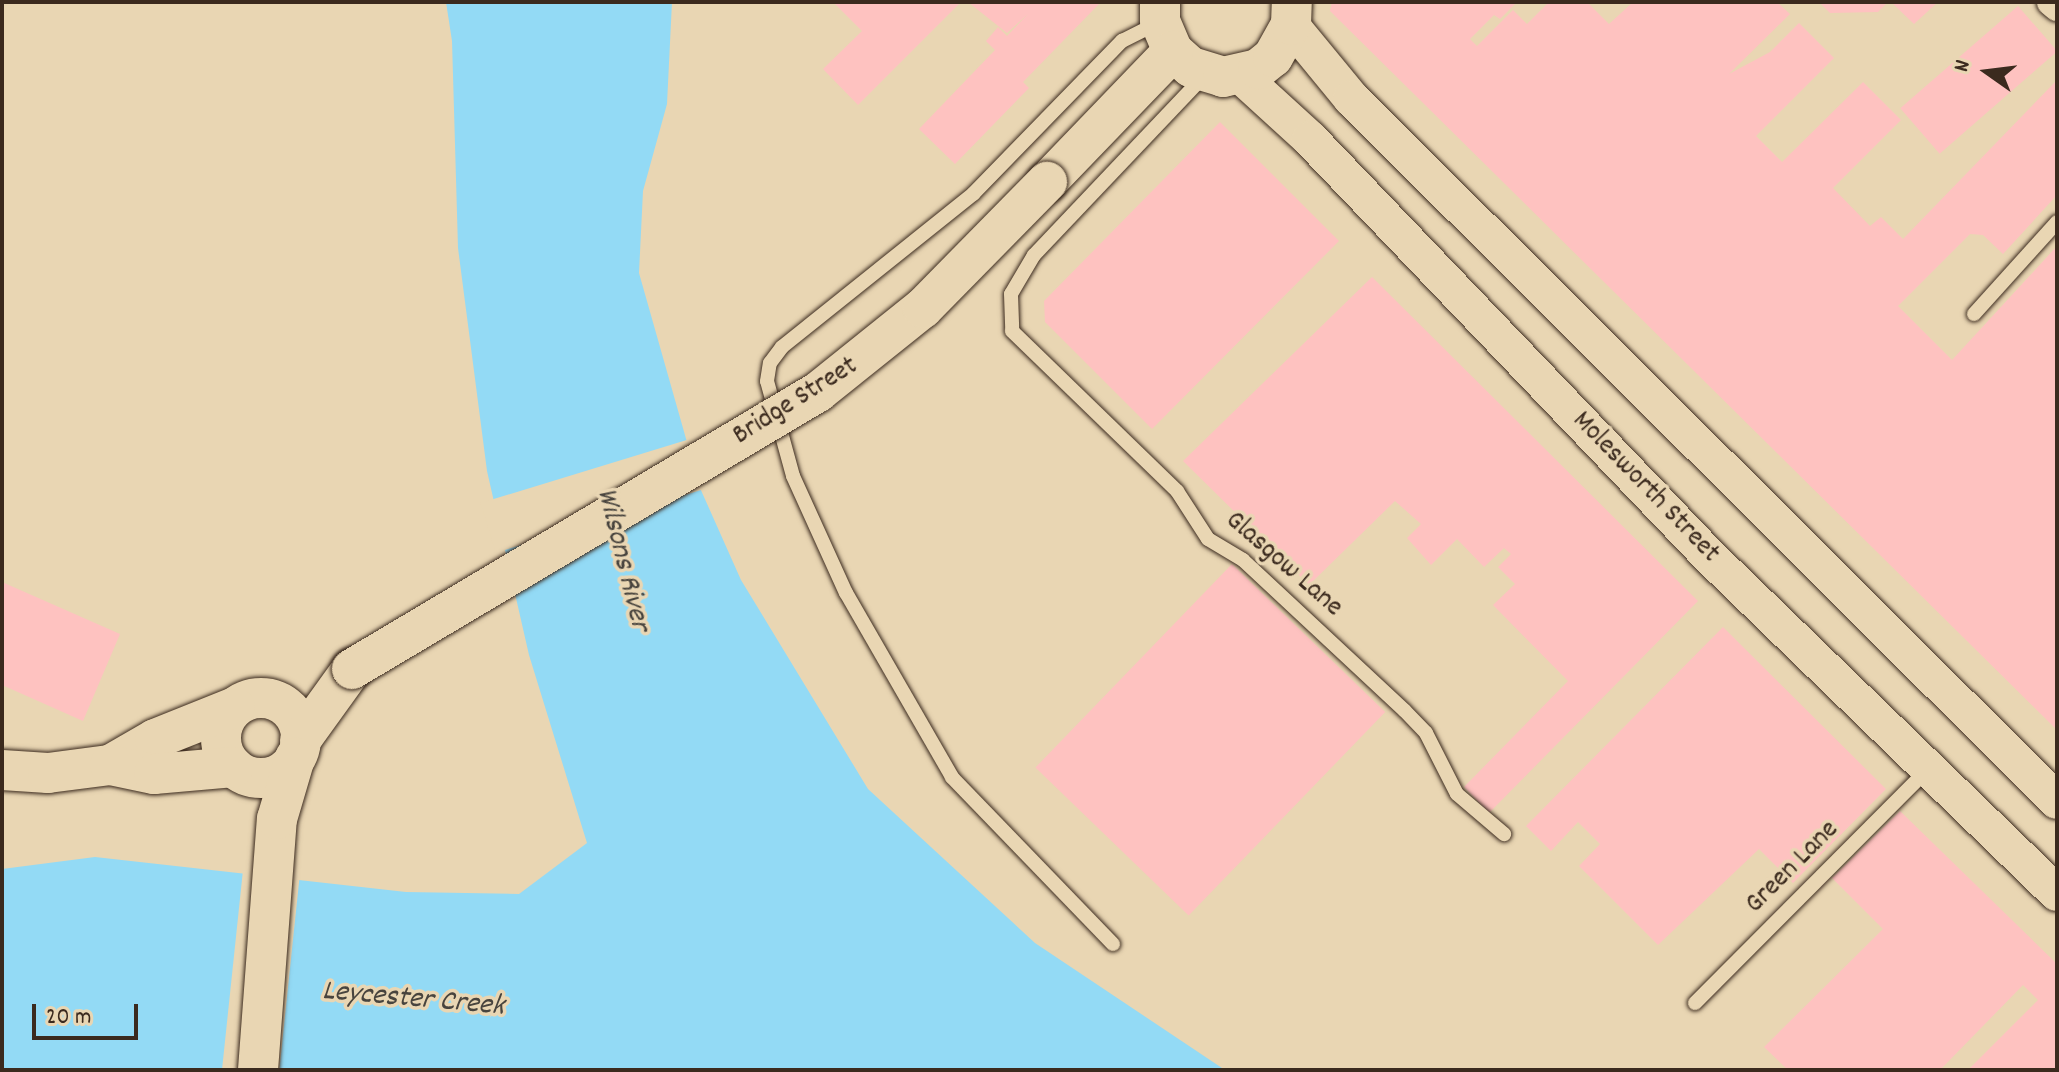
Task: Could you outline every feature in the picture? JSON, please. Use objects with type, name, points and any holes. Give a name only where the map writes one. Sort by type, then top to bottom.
[{"type":"main road","points":[[1164,25],[1223,75],[1273,57],[1292,13]]},
{"type":"main road","name":"Bridge Street","points":[[110,765],[155,739],[352,669],[828,385],[923,308],[1047,182],[1164,25]]},
{"type":"main road","name":"Bridge Street","points":[[298,749],[352,669]]},
{"type":"main road","points":[[258,1070],[277,819],[298,749],[290,710],[253,703],[221,737],[277,819]]},
{"type":"main road","points":[[244,772],[277,774],[298,749]]},
{"type":"main road","name":"Bridge Street","points":[[2,770],[48,773],[110,765],[154,774],[244,772]]},
{"type":"street","points":[[2051,2],[2057,7]]},
{"type":"street","points":[[1292,13],[1351,98],[2057,801]]},
{"type":"street","name":"Molesworth Street","points":[[1223,75],[1293,122],[1709,556],[2057,893]]},
{"type":"lane","points":[[1113,944],[952,777],[846,593],[793,476],[767,381],[782,347],[973,194],[1122,41],[1164,25]]},
{"type":"lane","name":"Glasgow Lane","points":[[1223,75],[1034,255],[1011,294],[1012,331],[1167,481],[1208,539],[1243,560],[1405,711],[1426,733],[1457,794],[1504,834]]},
{"type":"lane","points":[[1974,314],[2057,222]]},
{"type":"lane","name":"Green Lane","points":[[1695,1003],[1928,769]]},
{"type":"water","points":[[446,2],[672,2],[667,104],[643,191],[639,273],[700,488],[741,580],[868,789],[1035,943],[1225,1070],[2,1070],[2,869],[95,857],[406,892],[519,894],[587,843],[529,655],[487,471],[458,248],[452,41]]},
{"type":"pier","points":[[690,439],[705,489],[496,553],[481,503]]},
{"type":"pier","points":[[243,870],[300,876],[279,1070],[222,1070]]},
{"type":"building","points":[[833,2],[961,2],[858,105],[823,69],[862,31]]},
{"type":"building","points":[[968,2],[1099,4],[1023,82],[1029,88],[955,164],[919,129],[995,50],[986,41],[998,27],[1007,36],[1028,14],[1007,33]]},
{"type":"building","points":[[1332,2],[1517,2],[1500,19],[1494,15],[1470,39],[1477,46],[1513,10],[1527,24],[1549,2],[1587,2],[1609,24],[1633,2],[1777,2],[1790,14],[1729,74],[1770,52],[1799,23],[1834,58],[1756,136],[1782,162],[1863,82],[1901,120],[1833,188],[1870,226],[1881,217],[1903,239],[2057,80],[2057,195],[2003,254],[1983,235],[1970,234],[1898,306],[1952,360],[2057,246],[2057,730],[1330,11]]},
{"type":"building","points":[[1819,2],[1888,2],[1878,12],[1830,13]]},
{"type":"building","points":[[1891,2],[1938,2],[1914,24]]},
{"type":"building","points":[[2018,6],[2057,52],[1940,154],[1900,108]]},
{"type":"building","points":[[1220,122],[1339,241],[1152,429],[1045,322],[1044,301]]},
{"type":"building","points":[[1372,277],[1698,601],[1489,813],[1464,787],[1568,681],[1493,605],[1515,584],[1498,567],[1511,554],[1504,548],[1484,567],[1457,539],[1431,565],[1407,538],[1421,524],[1395,501],[1309,585],[1183,461]]},
{"type":"building","points":[[1232,564],[1385,712],[1189,916],[1035,768]]},
{"type":"building","points":[[2,582],[120,634],[83,721],[2,685]]},
{"type":"building","points":[[1723,627],[1886,789],[1793,883],[1759,849],[1658,945],[1579,866],[1600,844],[1578,822],[1551,851],[1526,826]]},
{"type":"building","points":[[1900,811],[2057,964],[2057,1070],[1968,1070],[2038,1000],[2023,985],[1940,1070],[1788,1070],[1764,1047],[1883,929],[1832,878]]},
{"type":"water label","name":"Wilsons River","points":[[621,560]]},
{"type":"water label","name":"Leycester Creek","points":[[413,1001]]}]
